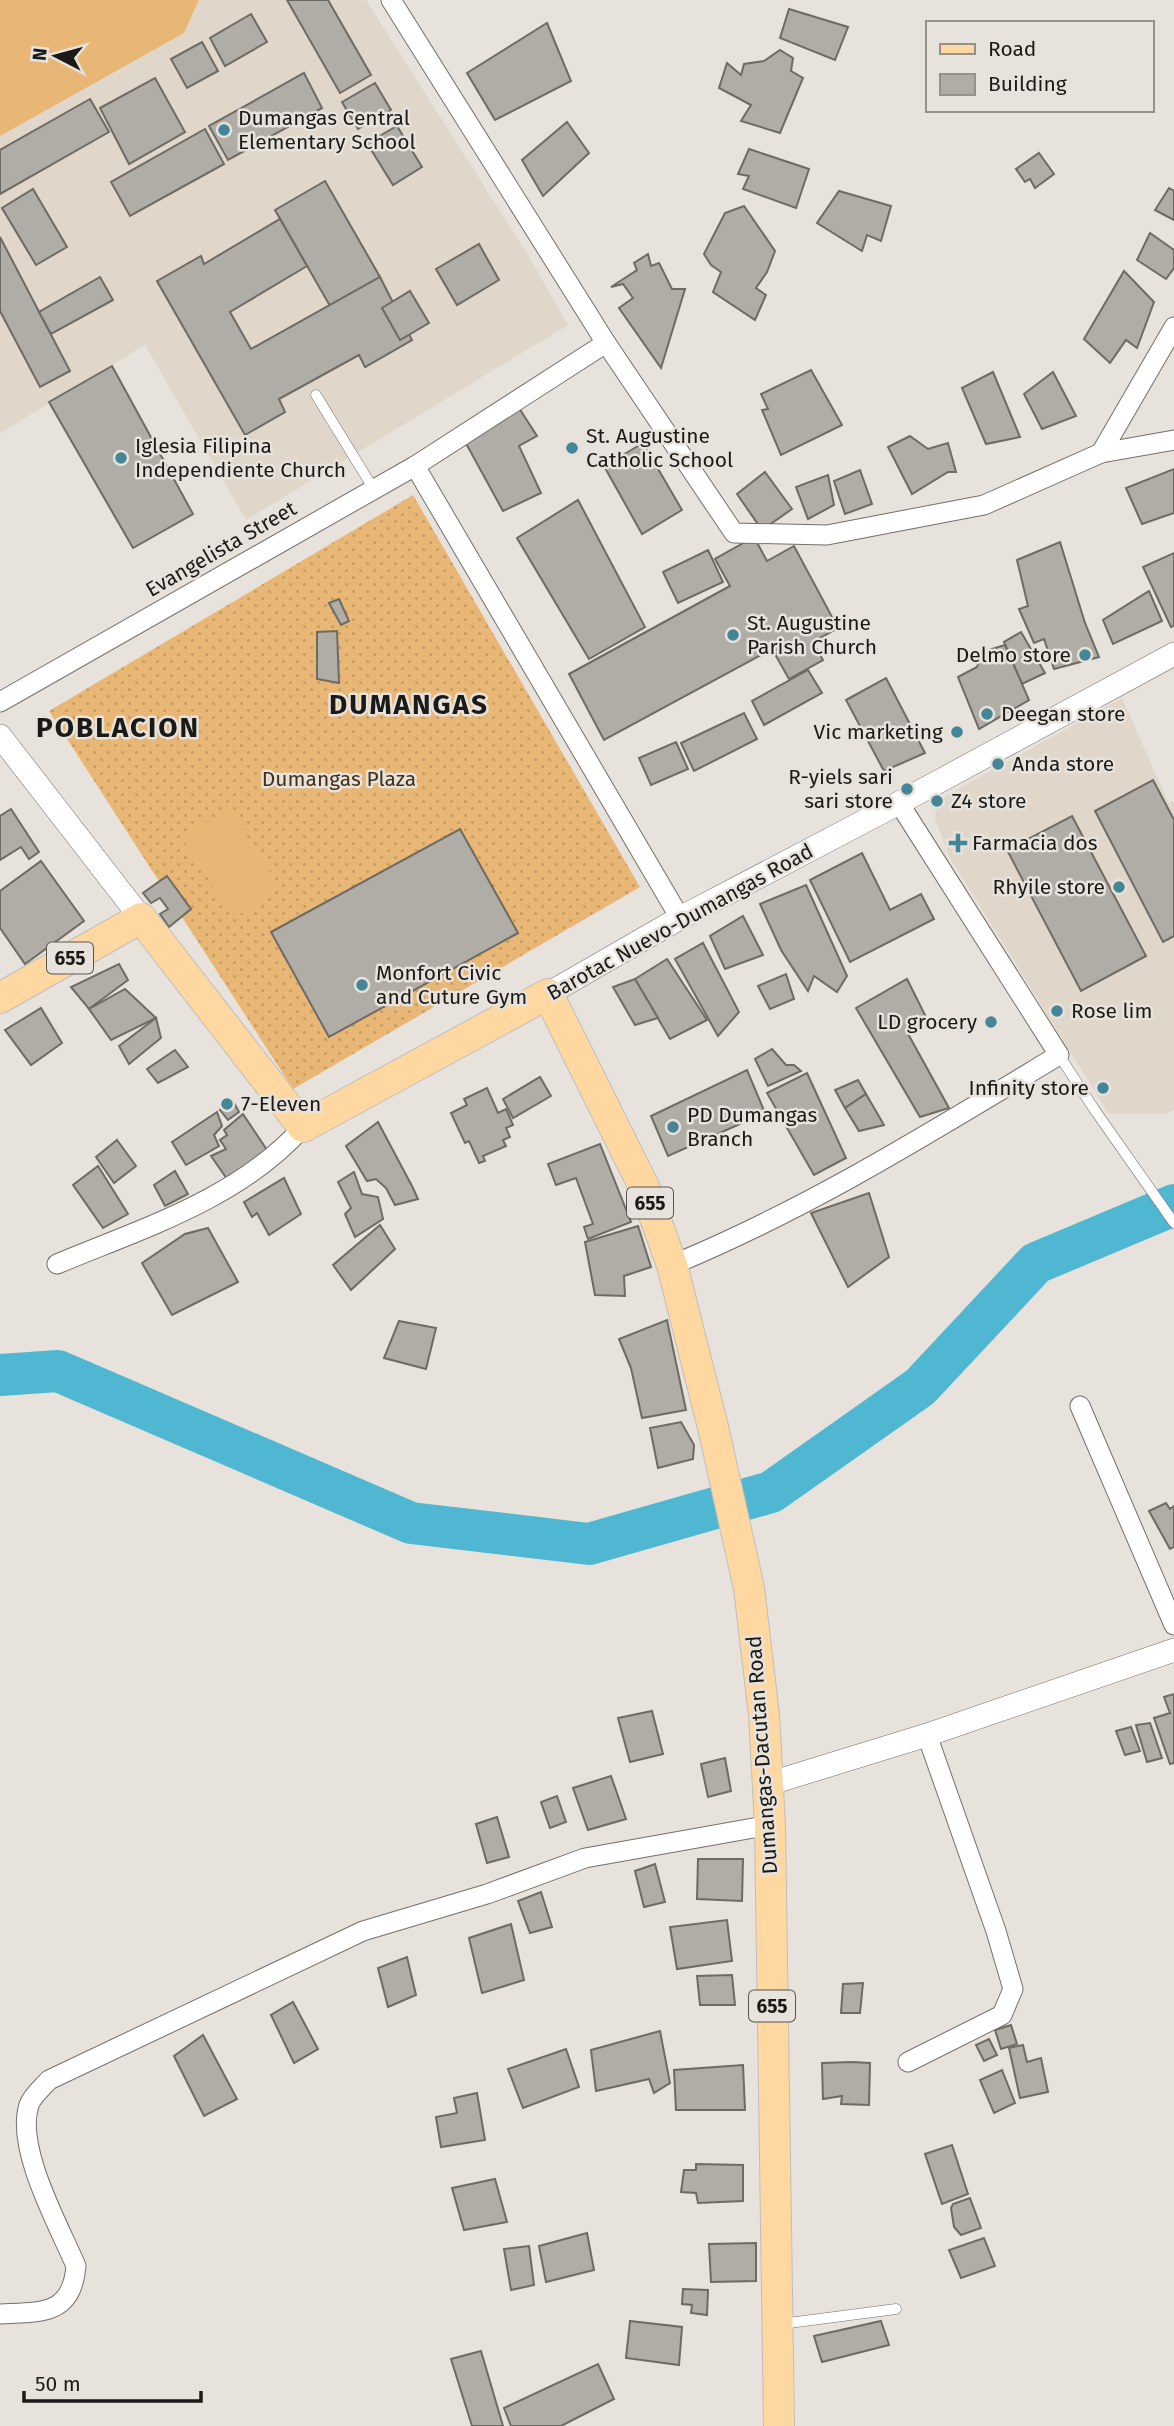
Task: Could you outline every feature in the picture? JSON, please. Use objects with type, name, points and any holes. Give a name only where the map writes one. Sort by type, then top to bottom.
[{"type":"main road","name":"655","points":[[0,998],[141,918]]},
{"type":"main road","points":[[141,918],[303,1127]]},
{"type":"main road","name":"Barotac Nuevo-Dumangas Road","points":[[303,1127],[548,994]]},
{"type":"main road","name":"Dumangas-Dacutan Road","points":[[548,994],[644,1187],[671,1265],[713,1427],[749,1588],[759,1655],[770,1825],[779,2426]]},
{"type":"street","points":[[391,0],[606,342],[734,533],[827,535],[984,505],[1101,453],[1174,440]]},
{"type":"street","points":[[1101,453],[1174,327]]},
{"type":"street","name":"Evangelista Street","points":[[0,702],[415,466],[606,342]]},
{"type":"street","points":[[415,466],[680,918]]},
{"type":"street","name":"Barotac Nuevo-Dumangas Road","points":[[548,994],[680,918],[1174,654]]},
{"type":"street","points":[[0,736],[141,918]]},
{"type":"street","points":[[671,1265],[736,1238],[894,1155],[1059,1055],[899,803]]},
{"type":"street","points":[[57,1265],[173,1216],[234,1185],[266,1164],[303,1127]]},
{"type":"street","points":[[1080,1406],[1174,1625]]},
{"type":"street","points":[[768,1784],[927,1735],[1174,1650]]},
{"type":"street","points":[[908,2062],[1002,2015],[1013,1989],[996,1931],[927,1735]]},
{"type":"street","points":[[0,2314],[44,2312],[66,2299],[75,2283],[76,2266],[31,2162],[26,2127],[30,2104],[50,2080],[363,1931],[487,1894],[585,1858],[770,1825]]},
{"type":"lane","points":[[316,395],[373,488]]},
{"type":"lane","points":[[1059,1055],[1174,1223]]},
{"type":"lane","points":[[777,2325],[896,2309]]},
{"type":"shaded area","name":"Dumangas Central Elementary School","points":[[0,0],[366,0],[531,260],[568,325],[246,520],[145,345],[0,433]]},
{"type":"shaded area","points":[[1122,698],[1168,802],[1174,802],[1174,1110],[1165,1114],[1109,1114],[950,858],[935,819],[937,801]]},
{"type":"green space","points":[[0,0],[199,0],[184,33],[0,136]]},
{"type":"green space","name":"Dumangas Plaza","points":[[413,495],[640,887],[293,1089],[49,711]]},
{"type":"green space","points":[[228,808],[280,887],[234,918],[182,838]]},
{"type":"building","points":[[287,0],[328,0],[371,75],[340,93]]},
{"type":"building","points":[[789,9],[848,27],[835,60],[780,38]]},
{"type":"building","points":[[251,14],[267,42],[225,66],[210,38]]},
{"type":"building","points":[[547,23],[571,81],[495,120],[467,73]]},
{"type":"building","points":[[202,42],[218,71],[187,88],[171,59]]},
{"type":"building","points":[[780,50],[793,58],[791,71],[803,78],[780,133],[741,121],[751,105],[719,88],[727,63],[741,75],[744,64],[764,61]]},
{"type":"building","points":[[304,73],[322,108],[228,160],[209,126]]},
{"type":"building","points":[[155,78],[185,132],[129,164],[100,108]]},
{"type":"building","points":[[375,83],[391,110],[358,129],[342,102]]},
{"type":"building","points":[[90,99],[109,132],[0,194],[0,150]]},
{"type":"building","points":[[567,122],[589,153],[543,196],[522,160]]},
{"type":"building","points":[[397,126],[422,167],[393,185],[367,143]]},
{"type":"building","points":[[205,129],[224,164],[130,216],[111,182]]},
{"type":"building","points":[[749,149],[809,169],[796,208],[743,189],[749,176],[738,174]]},
{"type":"building","points":[[1039,153],[1054,174],[1035,188],[1030,179],[1025,182],[1016,169]]},
{"type":"building","points":[[325,181],[380,277],[330,306],[275,210]]},
{"type":"building","points":[[1169,188],[1174,191],[1174,220],[1155,210]]},
{"type":"building","points":[[33,189],[67,247],[36,265],[2,208]]},
{"type":"building","points":[[839,191],[891,206],[881,241],[867,235],[862,251],[817,223]]},
{"type":"building","points":[[744,206],[775,251],[767,272],[756,288],[766,295],[755,320],[713,292],[721,272],[711,265],[704,254],[725,213]]},
{"type":"building","points":[[280,219],[307,266],[230,312],[251,349],[380,277],[412,340],[365,367],[359,355],[279,399],[285,412],[245,435],[157,281],[201,256],[204,264]]},
{"type":"building","points":[[1150,233],[1174,250],[1174,268],[1166,279],[1137,260]]},
{"type":"building","points":[[0,237],[70,371],[40,387],[0,311]]},
{"type":"building","points":[[479,244],[499,280],[457,305],[436,269]]},
{"type":"building","points":[[648,254],[651,266],[659,263],[672,289],[685,289],[661,368],[619,308],[633,298],[623,284],[611,287],[637,270],[634,263]]},
{"type":"building","points":[[1124,271],[1154,302],[1137,348],[1126,340],[1110,363],[1084,339]]},
{"type":"building","points":[[100,277],[113,300],[51,334],[39,312]]},
{"type":"building","points":[[410,291],[429,323],[400,340],[382,308]]},
{"type":"building","name":"Iglesia Filipina Independiente Church","points":[[112,366],[193,514],[133,548],[49,402]]},
{"type":"building","points":[[811,370],[842,425],[781,455],[762,410],[768,409],[761,394]]},
{"type":"building","points":[[993,372],[1020,437],[986,444],[962,388]]},
{"type":"building","points":[[1053,372],[1076,416],[1042,429],[1024,394]]},
{"type":"building","points":[[519,408],[537,436],[519,446],[541,493],[503,511],[463,438]]},
{"type":"building","points":[[910,436],[928,449],[948,443],[956,472],[948,472],[912,494],[888,447]]},
{"type":"building","points":[[643,443],[682,510],[642,534],[604,466]]},
{"type":"building","points":[[1174,469],[1174,513],[1142,524],[1126,488]]},
{"type":"building","points":[[860,470],[872,504],[845,514],[834,481]]},
{"type":"building","points":[[765,472],[792,509],[762,530],[737,494]]},
{"type":"building","points":[[828,475],[834,505],[808,519],[796,487]]},
{"type":"building","points":[[578,500],[645,627],[589,659],[517,538]]},
{"type":"building","name":"St. Augustine Parish Church","points":[[754,537],[767,561],[794,546],[838,628],[813,642],[823,660],[789,679],[772,649],[604,740],[569,674],[730,586],[715,559]]},
{"type":"building","points":[[1060,542],[1085,623],[1099,657],[1054,669],[1044,639],[1034,643],[1019,609],[1028,606],[1017,560]]},
{"type":"building","points":[[708,550],[723,582],[678,603],[663,572]]},
{"type":"building","points":[[1174,553],[1174,626],[1171,627],[1143,567]]},
{"type":"building","points":[[1149,591],[1162,621],[1113,644],[1103,620]]},
{"type":"building","points":[[339,599],[349,621],[341,625],[329,603]]},
{"type":"building","points":[[337,631],[339,683],[317,679],[317,632]]},
{"type":"building","points":[[1021,632],[1045,673],[1022,684],[1004,642]]},
{"type":"building","points":[[1005,645],[1029,700],[979,729],[958,677],[977,667],[982,652]]},
{"type":"building","points":[[808,670],[822,693],[764,725],[752,701]]},
{"type":"building","points":[[886,678],[925,753],[884,771],[846,700]]},
{"type":"building","points":[[744,713],[757,739],[694,771],[681,743]]},
{"type":"building","points":[[676,742],[688,769],[651,785],[639,758]]},
{"type":"building","points":[[1153,780],[1174,820],[1174,936],[1163,942],[1095,811]]},
{"type":"building","points":[[11,809],[39,852],[29,859],[21,847],[0,860],[0,816]]},
{"type":"building","points":[[1072,816],[1146,956],[1081,991],[1007,850]]},
{"type":"building","name":"Monfort Civic and Cuture Gym","points":[[460,829],[518,933],[329,1037],[271,932]]},
{"type":"building","points":[[862,853],[890,910],[921,894],[934,919],[850,962],[810,880]]},
{"type":"building","points":[[41,861],[84,921],[25,964],[0,928],[0,891]]},
{"type":"building","points":[[167,876],[191,909],[169,927],[160,914],[168,909],[160,898],[151,903],[143,893]]},
{"type":"building","points":[[806,885],[847,976],[837,992],[814,976],[808,991],[781,950],[760,904]]},
{"type":"building","points":[[743,916],[763,955],[725,969],[710,936]]},
{"type":"building","points":[[703,943],[739,1012],[718,1036],[675,959]]},
{"type":"building","points":[[667,959],[707,1020],[670,1039],[635,979]]},
{"type":"building","points":[[119,964],[128,980],[89,1009],[71,987]]},
{"type":"building","points":[[786,974],[794,999],[770,1009],[758,986]]},
{"type":"building","points":[[635,979],[658,1018],[635,1025],[613,987]]},
{"type":"building","points":[[907,979],[927,1019],[907,1032],[949,1108],[920,1117],[856,1008]]},
{"type":"building","points":[[125,989],[156,1018],[111,1040],[89,1009]]},
{"type":"building","points":[[41,1008],[62,1043],[31,1065],[5,1030]]},
{"type":"building","points":[[156,1018],[161,1038],[129,1064],[119,1046]]},
{"type":"building","points":[[772,1049],[786,1065],[794,1065],[801,1071],[768,1086],[755,1059]]},
{"type":"building","points":[[175,1050],[188,1067],[158,1083],[147,1069]]},
{"type":"building","points":[[747,1070],[765,1113],[668,1156],[651,1116]]},
{"type":"building","points":[[807,1073],[846,1158],[814,1175],[767,1093]]},
{"type":"building","points":[[540,1077],[551,1096],[513,1118],[503,1099]]},
{"type":"building","points":[[858,1080],[866,1094],[845,1108],[835,1090]]},
{"type":"building","points":[[487,1088],[498,1113],[506,1109],[513,1125],[506,1128],[510,1137],[503,1140],[506,1146],[483,1156],[485,1161],[479,1163],[469,1141],[465,1143],[451,1113],[467,1105],[464,1099]]},
{"type":"building","points":[[866,1094],[884,1125],[859,1131],[845,1108]]},
{"type":"building","points":[[233,1101],[239,1112],[228,1120],[220,1110]]},
{"type":"building","points":[[217,1112],[222,1126],[214,1135],[219,1146],[186,1165],[172,1142]]},
{"type":"building","points":[[243,1114],[269,1153],[227,1179],[211,1156],[226,1149],[220,1140],[227,1135],[224,1130]]},
{"type":"building","points":[[378,1122],[418,1199],[395,1205],[386,1188],[376,1179],[367,1181],[346,1146]]},
{"type":"building","points":[[117,1140],[136,1166],[114,1183],[96,1157]]},
{"type":"building","points":[[600,1144],[631,1222],[588,1239],[584,1227],[593,1224],[576,1178],[556,1185],[548,1164]]},
{"type":"building","points":[[98,1166],[128,1214],[103,1228],[73,1185]]},
{"type":"building","points":[[175,1171],[188,1194],[165,1206],[154,1185]]},
{"type":"building","points":[[354,1172],[362,1194],[378,1197],[383,1219],[355,1237],[345,1214],[351,1208],[338,1182]]},
{"type":"building","points":[[284,1178],[301,1214],[269,1235],[257,1213],[252,1217],[244,1202]]},
{"type":"building","points":[[869,1193],[889,1257],[848,1287],[811,1213]]},
{"type":"building","points":[[380,1225],[395,1249],[351,1290],[333,1265]]},
{"type":"building","points":[[638,1226],[651,1267],[624,1276],[625,1296],[595,1295],[585,1242]]},
{"type":"building","points":[[208,1228],[238,1282],[172,1315],[142,1263],[185,1234]]},
{"type":"building","points":[[667,1320],[686,1410],[642,1418],[631,1368],[619,1339]]},
{"type":"building","points":[[399,1321],[436,1328],[426,1369],[384,1358]]},
{"type":"building","points":[[681,1422],[694,1445],[693,1459],[658,1468],[650,1428]]},
{"type":"building","points":[[1166,1503],[1170,1509],[1174,1506],[1174,1547],[1170,1549],[1149,1511]]},
{"type":"building","points":[[1174,1694],[1174,1763],[1170,1764],[1154,1718],[1170,1713],[1164,1697]]},
{"type":"building","points":[[652,1711],[663,1754],[630,1762],[618,1718]]},
{"type":"building","points":[[1150,1723],[1162,1758],[1147,1762],[1136,1725]]},
{"type":"building","points":[[1131,1727],[1140,1751],[1125,1755],[1116,1731]]},
{"type":"building","points":[[725,1758],[731,1791],[708,1797],[701,1764]]},
{"type":"building","points":[[611,1776],[626,1819],[588,1830],[573,1788]]},
{"type":"building","points":[[557,1796],[566,1822],[550,1828],[541,1802]]},
{"type":"building","points":[[497,1817],[509,1857],[487,1863],[476,1824]]},
{"type":"building","points":[[698,1859],[743,1859],[742,1901],[697,1899]]},
{"type":"building","points":[[655,1864],[665,1902],[644,1907],[635,1871]]},
{"type":"building","points":[[541,1892],[552,1927],[530,1933],[518,1901]]},
{"type":"building","points":[[727,1920],[732,1961],[677,1969],[670,1927]]},
{"type":"building","points":[[511,1924],[524,1980],[482,1993],[469,1938]]},
{"type":"building","points":[[407,1957],[416,1995],[388,2007],[378,1968]]},
{"type":"building","points":[[732,1975],[735,2005],[700,2005],[697,1976]]},
{"type":"building","points":[[863,1983],[860,2013],[841,2013],[843,1984]]},
{"type":"building","points":[[293,2002],[318,2049],[294,2063],[271,2015]]},
{"type":"building","points":[[1011,2025],[1017,2044],[1001,2049],[995,2030]]},
{"type":"building","points":[[660,2031],[670,2083],[654,2093],[649,2079],[596,2091],[591,2050]]},
{"type":"building","points":[[203,2035],[237,2099],[204,2116],[174,2056]]},
{"type":"building","points":[[989,2039],[997,2055],[984,2061],[976,2045]]},
{"type":"building","points":[[1023,2045],[1027,2062],[1041,2058],[1048,2092],[1020,2098],[1009,2048]]},
{"type":"building","points":[[566,2049],[579,2087],[523,2108],[508,2069]]},
{"type":"building","points":[[822,2063],[870,2063],[869,2105],[841,2104],[842,2096],[823,2099]]},
{"type":"building","points":[[743,2065],[745,2110],[676,2110],[674,2070]]},
{"type":"building","points":[[1002,2070],[1015,2103],[994,2113],[980,2080]]},
{"type":"building","points":[[477,2093],[485,2140],[441,2147],[436,2117],[457,2113],[454,2098]]},
{"type":"building","points":[[952,2145],[968,2194],[942,2204],[925,2154]]},
{"type":"building","points":[[696,2164],[743,2165],[743,2201],[698,2203],[696,2193],[681,2192],[684,2170],[696,2170]]},
{"type":"building","points":[[495,2179],[507,2222],[464,2230],[452,2188]]},
{"type":"building","points":[[970,2198],[981,2228],[961,2235],[954,2227],[951,2208],[953,2204]]},
{"type":"building","points":[[587,2233],[594,2270],[546,2282],[539,2246]]},
{"type":"building","points":[[984,2238],[995,2266],[961,2278],[949,2250]]},
{"type":"building","points":[[756,2243],[756,2281],[711,2282],[709,2244]]},
{"type":"building","points":[[529,2246],[534,2285],[511,2290],[504,2249]]},
{"type":"building","points":[[683,2289],[708,2290],[707,2315],[691,2313],[692,2305],[682,2304]]},
{"type":"building","points":[[630,2321],[682,2327],[679,2365],[626,2358]]},
{"type":"building","points":[[881,2321],[889,2345],[822,2362],[814,2336]]},
{"type":"building","points":[[481,2351],[503,2426],[472,2426],[451,2359]]},
{"type":"building","points":[[598,2364],[614,2399],[561,2426],[511,2426],[504,2408]]},
{"type":"waterway","points":[[0,1375],[58,1371],[411,1523],[589,1544],[771,1492],[920,1387],[1036,1263],[1174,1205]]},
{"type":"place","name":"Dumangas Central Elementary School","points":[[224,130]]},
{"type":"place","name":"St. Augustine Catholic School","points":[[572,448]]},
{"type":"place","name":"Iglesia Filipina Independiente Church","points":[[121,458]]},
{"type":"place","name":"St. Augustine Parish Church","points":[[733,635]]},
{"type":"place","name":"Delmo store","points":[[1085,655]]},
{"type":"place","name":"Deegan store","points":[[987,714]]},
{"type":"place","name":"Vic marketing","points":[[957,732]]},
{"type":"place","name":"Anda store","points":[[998,764]]},
{"type":"place","name":"R-yiels sari sari store","points":[[907,789]]},
{"type":"place","name":"Z4 store","points":[[937,801]]},
{"type":"place","name":"Farmacia dos","points":[[958,843]]},
{"type":"place","name":"Rhyile store","points":[[1119,887]]},
{"type":"place","name":"Monfort Civic and Cuture Gym","points":[[362,985]]},
{"type":"place","name":"Rose lim","points":[[1057,1011]]},
{"type":"place","name":"LD grocery","points":[[991,1022]]},
{"type":"place","name":"Infinity store","points":[[1103,1088]]},
{"type":"place","name":"7-Eleven","points":[[227,1104]]},
{"type":"place","name":"PD Dumangas Branch","points":[[673,1127]]},
{"type":"district","name":"DUMANGAS","points":[[409,704]]},
{"type":"district","name":"POBLACION","points":[[118,727]]}]
